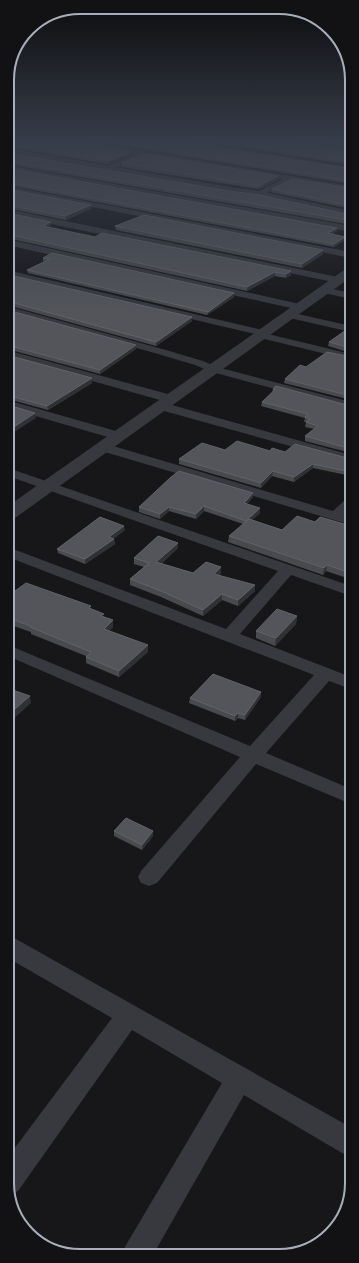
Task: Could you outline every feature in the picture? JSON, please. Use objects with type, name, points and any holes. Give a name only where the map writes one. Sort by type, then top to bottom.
[{"type":"street","points":[[58,198],[345,254]]},
{"type":"street","points":[[178,198],[345,228]]},
{"type":"street","points":[[171,220],[215,198]]},
{"type":"street","points":[[278,198],[345,213]]},
{"type":"street","points":[[14,213],[345,276]]},
{"type":"street","points":[[14,244],[294,311],[345,327]]},
{"type":"street","points":[[14,275],[345,355]]},
{"type":"street","points":[[14,510],[345,276]]},
{"type":"street","points":[[324,290],[345,295]]},
{"type":"street","points":[[14,311],[199,363],[212,369],[345,404]]},
{"type":"street","points":[[14,356],[345,457]]},
{"type":"street","points":[[14,406],[118,436]]},
{"type":"street","points":[[103,447],[345,519]]},
{"type":"street","points":[[14,474],[345,589]]},
{"type":"street","points":[[336,516],[345,508]]},
{"type":"street","points":[[14,554],[230,635],[345,681]]},
{"type":"street","points":[[230,635],[288,569]]},
{"type":"street","points":[[14,653],[345,794]]},
{"type":"street","points":[[149,877],[252,755],[326,673]]},
{"type":"street","points":[[14,949],[345,1139]]},
{"type":"street","points":[[14,1172],[130,1015]]},
{"type":"street","points":[[140,1249],[239,1079]]},
{"type":"building","points":[[14,198],[54,198],[91,205],[65,216],[14,206]]},
{"type":"building","points":[[91,198],[172,198],[337,228],[328,233],[345,237],[334,244]]},
{"type":"building","points":[[219,198],[273,198],[345,214],[345,220]]},
{"type":"building","points":[[314,198],[345,198],[345,205]]},
{"type":"building","points":[[14,214],[51,222],[43,226],[95,237],[102,233],[291,271],[286,274],[275,272],[247,287],[14,236]]},
{"type":"building","points":[[144,215],[323,250],[302,264],[115,226]]},
{"type":"building","points":[[52,253],[234,293],[208,312],[27,270],[50,259],[43,258]]},
{"type":"building","points":[[14,276],[192,317],[156,342],[14,303]]},
{"type":"building","points":[[14,312],[136,345],[100,370],[14,347]]},
{"type":"building","points":[[345,331],[345,346],[329,342]]},
{"type":"building","points":[[327,352],[345,356],[345,394],[285,379],[300,365],[306,367]]},
{"type":"building","points":[[14,357],[92,378],[47,406],[14,397]]},
{"type":"building","points":[[276,386],[345,404],[345,447],[305,436],[318,426],[306,422],[310,419],[305,417],[308,414],[262,402],[275,390],[273,389]]},
{"type":"building","points":[[14,407],[35,413],[14,427]]},
{"type":"building","points":[[237,441],[270,451],[272,448],[285,452],[295,444],[345,457],[345,471],[313,464],[294,477],[273,471],[261,483],[179,459],[202,443],[225,450]]},
{"type":"building","points":[[179,471],[253,493],[244,503],[260,508],[246,521],[204,506],[196,514],[169,507],[160,514],[139,507]]},
{"type":"building","points":[[297,516],[315,522],[320,517],[345,524],[345,571],[327,565],[324,568],[229,536],[249,519],[282,530]]},
{"type":"building","points":[[100,517],[124,526],[109,537],[114,539],[85,559],[57,549]]},
{"type":"building","points":[[158,536],[178,543],[156,562],[193,573],[206,562],[221,567],[214,574],[255,585],[238,600],[222,594],[203,610],[130,579],[149,563],[134,558]]},
{"type":"building","points":[[26,583],[91,606],[89,608],[104,614],[101,616],[113,620],[104,629],[148,645],[119,671],[86,657],[91,652],[14,620],[14,592]]},
{"type":"building","points":[[277,609],[297,616],[276,638],[256,631]]},
{"type":"building","points":[[213,674],[261,692],[245,715],[238,713],[235,716],[190,698]]},
{"type":"building","points":[[14,690],[30,696],[14,710]]},
{"type":"building","points":[[126,818],[153,831],[142,845],[114,831]]}]
